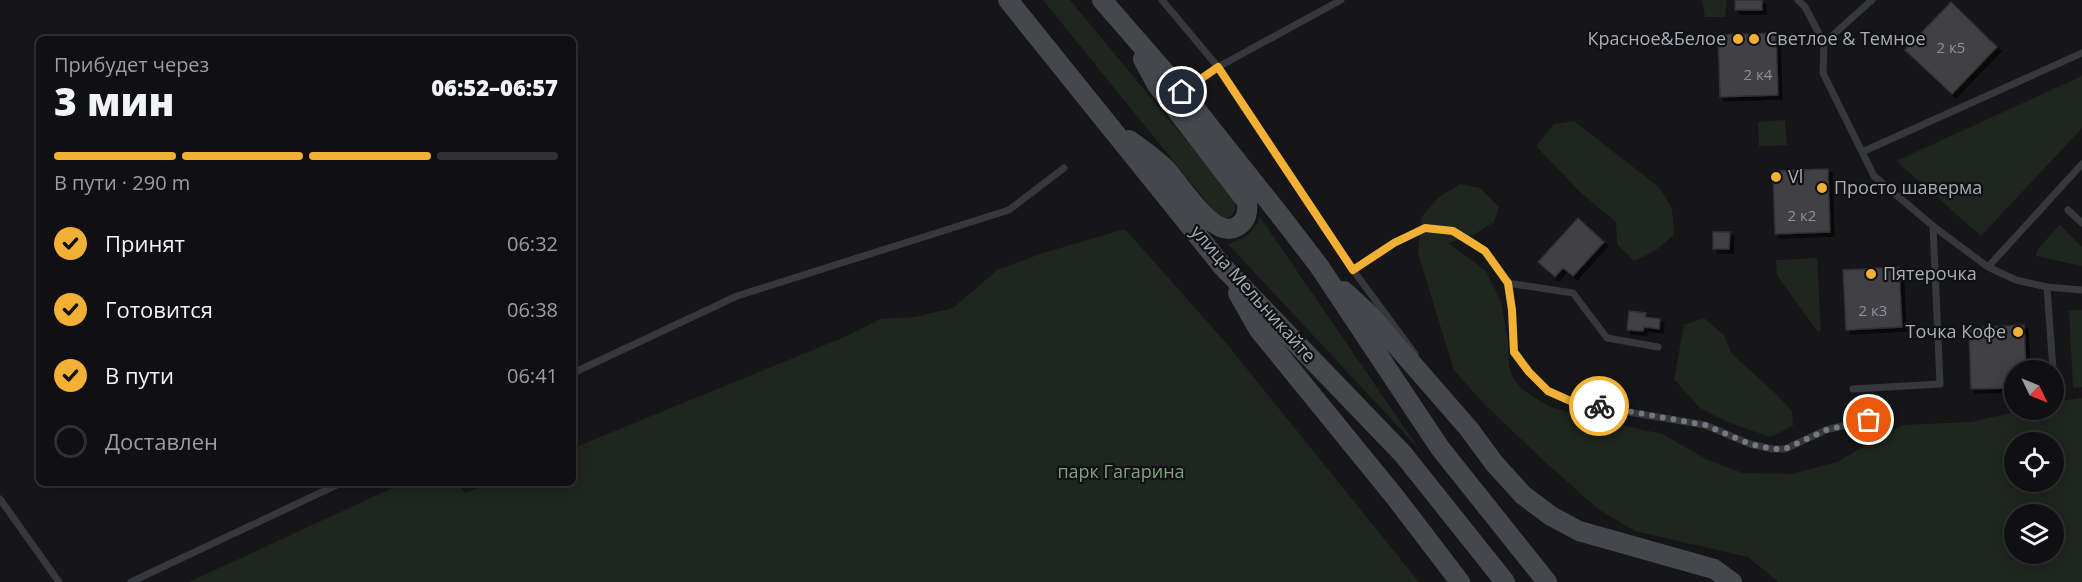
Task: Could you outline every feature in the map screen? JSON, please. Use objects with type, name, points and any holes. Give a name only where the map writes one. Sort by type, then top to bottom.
[{"type":"main road","name":"улица Мельникайте","points":[[1008,0],[1223,267],[1403,454],[1505,582]]},
{"type":"main road","points":[[1102,0],[1182,92],[1319,266],[1440,448],[1547,582]]},
{"type":"main road","points":[[1113,131],[1146,151],[1168,171],[1206,217],[1218,227],[1226,230],[1234,228],[1246,219],[1247,202],[1157,85],[1126,29]]},
{"type":"main road","points":[[1319,266],[1368,313],[1523,495],[1551,516],[1579,531],[1714,569],[1732,582]]},
{"type":"main road","points":[[1223,267],[1259,330],[1395,497],[1460,582]]},
{"type":"lane","points":[[1162,0],[1218,67],[1353,270],[1469,429]]},
{"type":"lane","points":[[1182,92],[1218,67],[1341,0]]},
{"type":"lane","points":[[1797,0],[1805,7],[1824,43],[1822,72],[1874,176],[1933,226],[1988,267],[2016,280],[2047,287],[2082,290]]},
{"type":"lane","points":[[1824,43],[1872,0]]},
{"type":"lane","points":[[1862,152],[2082,53]]},
{"type":"lane","points":[[1988,267],[2082,164]]},
{"type":"lane","points":[[576,372],[737,296],[1009,210],[1064,168]]},
{"type":"lane","points":[[2068,210],[2082,223]]},
{"type":"lane","points":[[1853,389],[1940,384],[1933,226]]},
{"type":"lane","points":[[1353,270],[1394,243],[1425,228],[1453,231],[1474,243],[1485,251],[1508,283],[1514,352],[1529,372],[1548,391],[1575,403],[1705,425],[1750,444],[1772,449],[1785,449],[1826,430],[1890,414]]},
{"type":"lane","points":[[1508,283],[1573,293],[1607,338],[1658,347]]},
{"type":"lane","points":[[2047,287],[2052,360]]},
{"type":"lane","points":[[130,582],[334,486]]},
{"type":"lane","points":[[0,499],[59,582]]},
{"type":"green space","points":[[1043,0],[1070,0],[1233,197],[1235,208],[1230,217],[1223,218],[1217,215]]},
{"type":"green space","points":[[1702,0],[1727,0],[1725,17],[1705,17]]},
{"type":"green space","points":[[2082,76],[2082,128],[1981,236],[1896,161]]},
{"type":"green space","points":[[1785,120],[1787,145],[1759,146],[1758,122]]},
{"type":"green space","points":[[1574,121],[1660,188],[1672,209],[1674,235],[1655,251],[1634,261],[1617,244],[1616,222],[1581,193],[1536,146],[1554,124]]},
{"type":"green space","points":[[1460,184],[1480,188],[1499,207],[1494,222],[1473,235],[1448,243],[1486,271],[1501,302],[1508,342],[1509,367],[1513,378],[1522,389],[1548,406],[1581,416],[1662,434],[1706,459],[1742,473],[1792,474],[1837,462],[1902,425],[1971,422],[2004,414],[2004,420],[2064,420],[2064,401],[2082,398],[2082,582],[1778,582],[1748,557],[1635,531],[1598,509],[1544,461],[1482,402],[1454,370],[1418,254],[1421,218],[1438,198]]},
{"type":"green space","points":[[1260,217],[1419,449],[1228,244],[1247,235]]},
{"type":"green space","points":[[2060,225],[2082,247],[2082,266],[2036,256],[2037,250]]},
{"type":"green space","name":"парк Гагарина","points":[[1125,229],[1226,343],[1419,582],[189,582],[397,486],[459,486],[465,493],[482,486],[576,486],[576,447],[847,336],[881,319],[915,317],[953,308],[997,270],[1043,253]]},
{"type":"green space","points":[[1817,258],[1821,331],[1818,332],[1777,275],[1776,260]]},
{"type":"green space","points":[[2082,310],[2082,387],[2073,388],[2069,311]]},
{"type":"green space","points":[[1704,318],[1724,335],[1732,354],[1792,411],[1793,426],[1770,437],[1725,421],[1700,408],[1674,379],[1684,325]]},
{"type":"building","points":[[1735,0],[1762,0],[1762,10],[1735,10]]},
{"type":"building","points":[[1951,2],[1997,47],[1952,94],[1905,50]]},
{"type":"building","points":[[1776,33],[1778,95],[1720,97],[1718,35]]},
{"type":"building","points":[[1828,169],[1830,232],[1775,234],[1773,171]]},
{"type":"building","points":[[1578,218],[1604,242],[1573,276],[1563,268],[1555,277],[1538,262]]},
{"type":"building","points":[[1713,232],[1730,232],[1729,249],[1713,249]]},
{"type":"building","points":[[1899,267],[1902,327],[1846,330],[1843,270]]},
{"type":"building","points":[[1629,311],[1646,313],[1645,317],[1660,319],[1659,329],[1644,327],[1643,331],[1627,330]]},
{"type":"building","points":[[2024,325],[2026,360],[2004,360],[2004,388],[1971,389],[1969,328]]},
{"type":"way so far","points":[[1599,406],[1705,425],[1750,444],[1772,449],[1785,449],[1826,430],[1869,420]]},
{"type":"place","name":"Красное&Белое","points":[[1738,39]]},
{"type":"place","name":"Светлое & Темное","points":[[1754,39]]},
{"type":"place","name":"Vl","points":[[1776,177]]},
{"type":"place","name":"Просто шаверма","points":[[1822,188]]},
{"type":"place","name":"Пятерочка","points":[[1871,274]]},
{"type":"place","name":"Точка Кофе","points":[[2018,332]]},
{"type":"route","points":[[1182,92],[1218,67],[1353,270],[1394,243],[1425,228],[1453,231],[1485,251],[1508,283],[1514,352],[1529,372],[1548,391],[1575,403],[1599,406]]}]
